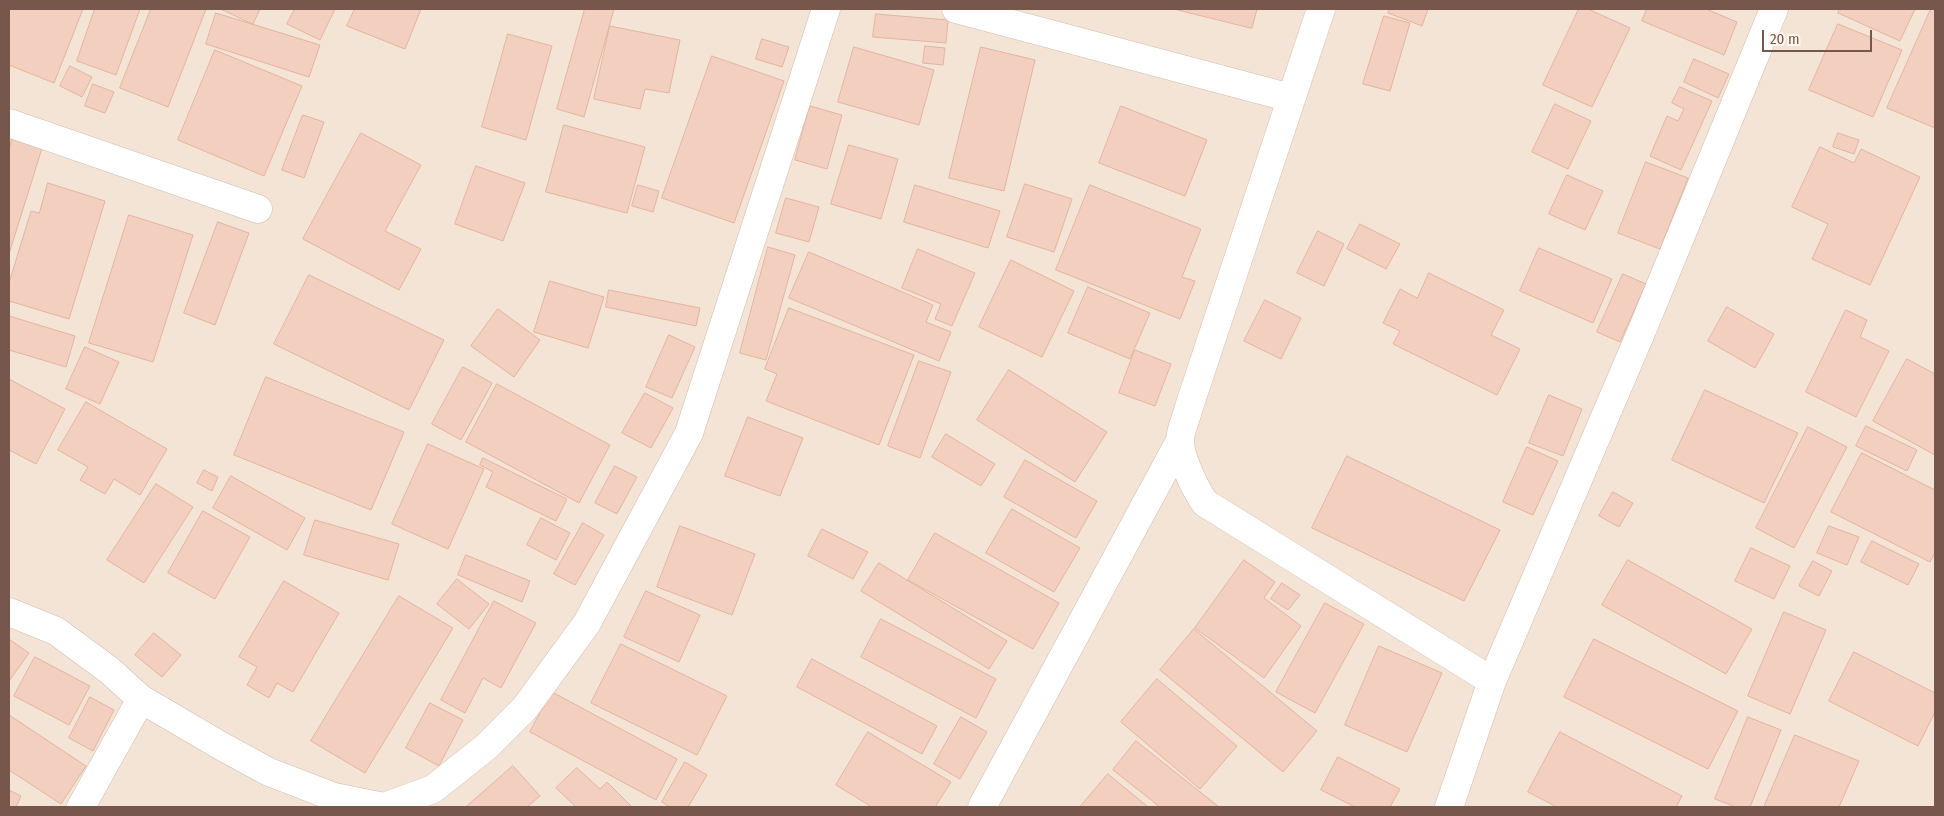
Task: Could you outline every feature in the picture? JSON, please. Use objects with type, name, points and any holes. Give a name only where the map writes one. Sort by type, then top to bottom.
[{"type":"street","points":[[9,612],[56,631],[109,670],[142,699],[223,748],[269,772],[334,797],[384,807],[433,789],[486,747],[525,708],[587,623],[689,434],[826,9],[822,9]]},
{"type":"street","points":[[956,9],[1291,98]]},
{"type":"street","points":[[982,807],[1180,441],[1321,9]]},
{"type":"street","points":[[1449,807],[1492,681],[1643,328],[1774,9]]},
{"type":"street","points":[[9,123],[258,209]]},
{"type":"street","points":[[1180,441],[1188,472],[1196,491],[1205,503],[1492,681]]},
{"type":"street","points":[[81,807],[142,699]]},
{"type":"shaded area","points":[[9,9],[1935,9],[1935,807],[9,807]]},
{"type":"building","points":[[9,9],[83,9],[54,83],[9,65]]},
{"type":"building","points":[[95,9],[140,9],[116,75],[77,61]]},
{"type":"building","points":[[151,9],[206,9],[168,107],[120,88]]},
{"type":"building","points":[[221,9],[260,9],[253,24]]},
{"type":"building","points":[[295,9],[335,9],[320,40],[287,24]]},
{"type":"building","points":[[355,9],[421,9],[405,49],[347,26]]},
{"type":"building","points":[[585,9],[614,9],[584,117],[557,109]]},
{"type":"building","points":[[1174,9],[1257,9],[1252,28]]},
{"type":"building","points":[[1390,9],[1428,9],[1422,26],[1388,13]]},
{"type":"building","points":[[1579,9],[1588,9],[1630,28],[1592,107],[1543,85]]},
{"type":"building","points":[[1647,9],[1706,9],[1737,22],[1724,55],[1642,21]]},
{"type":"building","points":[[1840,9],[1915,9],[1900,41],[1838,13]]},
{"type":"building","points":[[1931,9],[1935,9],[1935,128],[1887,108]]},
{"type":"building","points":[[216,13],[320,45],[309,77],[206,44]]},
{"type":"building","points":[[876,14],[948,20],[946,43],[873,37]]},
{"type":"building","points":[[1384,16],[1410,23],[1390,91],[1363,84]]},
{"type":"building","points":[[1838,24],[1902,50],[1873,117],[1809,90]]},
{"type":"building","points":[[610,26],[680,40],[669,93],[645,89],[640,109],[594,99]]},
{"type":"building","points":[[508,34],[552,46],[526,140],[482,127]]},
{"type":"building","points":[[762,39],[789,47],[782,67],[756,59]]},
{"type":"building","points":[[925,46],[945,48],[943,65],[923,63]]},
{"type":"building","points":[[854,47],[934,70],[919,125],[838,102]]},
{"type":"building","points":[[981,47],[1035,60],[1004,191],[949,178]]},
{"type":"building","points":[[215,50],[302,86],[264,176],[178,140]]},
{"type":"building","points":[[712,56],[784,81],[734,223],[662,198]]},
{"type":"building","points":[[1694,59],[1729,74],[1718,98],[1684,82]]},
{"type":"building","points":[[70,66],[92,77],[82,97],[60,86]]},
{"type":"building","points":[[93,84],[114,92],[105,113],[85,106]]},
{"type":"building","points":[[1680,87],[1712,101],[1681,170],[1650,156],[1667,116],[1678,121],[1684,109],[1672,103]]},
{"type":"building","points":[[1555,104],[1591,121],[1568,169],[1532,152]]},
{"type":"building","points":[[810,106],[842,115],[827,169],[795,160]]},
{"type":"building","points":[[1121,106],[1207,140],[1185,196],[1099,163]]},
{"type":"building","points":[[303,115],[324,122],[304,178],[282,170]]},
{"type":"building","points":[[564,125],[645,147],[627,213],[546,192]]},
{"type":"building","points":[[361,133],[421,165],[385,231],[421,249],[399,290],[303,239]]},
{"type":"building","points":[[1838,133],[1859,140],[1854,154],[1833,147]]},
{"type":"building","points":[[13,136],[43,145],[9,254],[9,150]]},
{"type":"building","points":[[849,145],[898,159],[881,219],[831,204]]},
{"type":"building","points":[[1820,147],[1854,163],[1861,149],[1920,177],[1870,285],[1812,259],[1828,224],[1792,207]]},
{"type":"building","points":[[1646,162],[1688,178],[1660,249],[1618,233]]},
{"type":"building","points":[[476,166],[525,183],[503,241],[455,224]]},
{"type":"building","points":[[1567,175],[1603,191],[1585,230],[1549,214]]},
{"type":"building","points":[[48,183],[105,201],[69,319],[9,301],[9,283],[31,211],[39,213]]},
{"type":"building","points":[[1025,184],[1072,199],[1054,252],[1007,237]]},
{"type":"building","points":[[638,185],[659,191],[653,212],[632,206]]},
{"type":"building","points":[[915,185],[1000,211],[988,248],[904,222]]},
{"type":"building","points":[[1090,185],[1201,229],[1182,277],[1195,281],[1180,319],[1056,270]]},
{"type":"building","points":[[786,198],[819,207],[809,242],[776,233]]},
{"type":"building","points":[[129,215],[193,235],[153,362],[89,343]]},
{"type":"building","points":[[218,222],[249,233],[215,325],[184,313]]},
{"type":"building","points":[[1360,224],[1400,244],[1386,269],[1347,249]]},
{"type":"building","points":[[1318,231],[1344,244],[1324,286],[1297,273]]},
{"type":"building","points":[[768,247],[795,255],[766,360],[740,353]]},
{"type":"building","points":[[1539,248],[1612,279],[1593,323],[1520,291]]},
{"type":"building","points":[[918,249],[975,273],[952,326],[935,319],[941,304],[902,288]]},
{"type":"building","points":[[809,252],[933,305],[926,322],[951,332],[939,361],[789,298]]},
{"type":"building","points":[[1011,260],[1074,291],[1042,357],[979,327]]},
{"type":"building","points":[[1429,273],[1504,310],[1491,335],[1520,349],[1497,395],[1393,344],[1400,331],[1383,323],[1400,289],[1417,298]]},
{"type":"building","points":[[1623,274],[1646,284],[1620,342],[1597,332]]},
{"type":"building","points":[[309,275],[444,340],[409,410],[274,344]]},
{"type":"building","points":[[550,281],[604,297],[588,348],[534,332]]},
{"type":"building","points":[[1088,287],[1150,313],[1130,359],[1068,333]]},
{"type":"building","points":[[609,290],[700,308],[696,326],[606,307]]},
{"type":"building","points":[[1265,300],[1301,318],[1281,359],[1244,341]]},
{"type":"building","points":[[1727,307],[1774,334],[1755,368],[1708,341]]},
{"type":"building","points":[[789,308],[914,355],[879,445],[766,401],[777,374],[765,369]]},
{"type":"building","points":[[498,309],[540,340],[514,377],[471,346]]},
{"type":"building","points":[[1846,310],[1867,320],[1860,337],[1889,351],[1856,417],[1806,392]]},
{"type":"building","points":[[9,316],[75,336],[66,367],[9,350]]},
{"type":"building","points":[[669,335],[695,347],[672,398],[646,387]]},
{"type":"building","points":[[85,347],[119,362],[100,404],[66,389]]},
{"type":"building","points":[[1135,350],[1171,364],[1155,406],[1119,393]]},
{"type":"building","points":[[1907,359],[1935,374],[1935,455],[1873,421]]},
{"type":"building","points":[[919,361],[951,372],[920,458],[888,446]]},
{"type":"building","points":[[463,367],[492,383],[461,440],[432,424]]},
{"type":"building","points":[[1009,370],[1107,432],[1075,482],[977,420]]},
{"type":"building","points":[[266,377],[404,432],[371,510],[234,455]]},
{"type":"building","points":[[9,379],[65,409],[36,464],[9,450]]},
{"type":"building","points":[[497,384],[610,445],[579,503],[466,442]]},
{"type":"building","points":[[1705,390],[1798,433],[1764,503],[1672,460]]},
{"type":"building","points":[[645,393],[673,408],[651,448],[622,433]]},
{"type":"building","points":[[1549,395],[1582,409],[1563,456],[1529,443]]},
{"type":"building","points":[[86,402],[167,449],[140,495],[114,479],[105,494],[80,480],[88,467],[58,450]]},
{"type":"building","points":[[748,417],[803,438],[780,496],[725,476]]},
{"type":"building","points":[[1866,426],[1917,450],[1907,471],[1856,446]]},
{"type":"building","points":[[1808,427],[1847,447],[1794,548],[1756,528]]},
{"type":"building","points":[[946,434],[995,464],[981,486],[932,457]]},
{"type":"building","points":[[428,444],[484,469],[448,549],[392,524]]},
{"type":"building","points":[[1527,447],[1558,461],[1533,515],[1503,502]]},
{"type":"building","points":[[1862,453],[1935,490],[1935,553],[1930,562],[1831,512]]},
{"type":"building","points":[[1347,456],[1500,530],[1464,601],[1312,528]]},
{"type":"building","points":[[483,458],[567,499],[556,521],[486,487],[493,472],[480,465]]},
{"type":"building","points":[[1025,460],[1097,501],[1076,538],[1004,497]]},
{"type":"building","points":[[615,466],[637,477],[617,514],[595,503]]},
{"type":"building","points":[[204,470],[218,477],[212,491],[197,483]]},
{"type":"building","points":[[231,476],[305,518],[287,550],[213,508]]},
{"type":"building","points":[[156,484],[193,507],[144,583],[107,560]]},
{"type":"building","points":[[1613,492],[1633,503],[1619,527],[1599,516]]},
{"type":"building","points":[[1012,509],[1080,548],[1054,592],[986,553]]},
{"type":"building","points":[[203,511],[250,537],[215,599],[168,573]]},
{"type":"building","points":[[541,518],[570,533],[556,560],[527,545]]},
{"type":"building","points":[[315,520],[399,544],[388,580],[304,555]]},
{"type":"building","points":[[583,523],[604,535],[575,585],[554,574]]},
{"type":"building","points":[[680,526],[755,554],[732,615],[657,587]]},
{"type":"building","points":[[1829,526],[1859,537],[1847,565],[1817,553]]},
{"type":"building","points":[[822,529],[868,552],[853,579],[808,556]]},
{"type":"building","points":[[935,533],[1059,603],[1033,649],[908,580]]},
{"type":"building","points":[[1872,541],[1919,564],[1908,585],[1861,562]]},
{"type":"building","points":[[1751,548],[1790,566],[1774,599],[1735,581]]},
{"type":"building","points":[[466,555],[530,581],[522,602],[458,575]]},
{"type":"building","points":[[1244,560],[1275,582],[1264,598],[1301,626],[1264,678],[1195,628]]},
{"type":"building","points":[[1628,560],[1752,629],[1726,674],[1602,605]]},
{"type":"building","points":[[1813,561],[1832,571],[1819,596],[1799,586]]},
{"type":"building","points":[[879,563],[1007,641],[989,669],[861,591]]},
{"type":"building","points":[[457,579],[489,604],[469,629],[437,604]]},
{"type":"building","points":[[284,581],[339,613],[293,692],[277,683],[269,698],[247,685],[257,667],[239,657]]},
{"type":"building","points":[[1282,583],[1300,595],[1288,610],[1271,599]]},
{"type":"building","points":[[646,591],[700,615],[679,662],[624,637]]},
{"type":"building","points":[[399,596],[453,628],[365,773],[311,741]]},
{"type":"building","points":[[494,601],[536,623],[501,688],[483,678],[465,713],[441,700]]},
{"type":"building","points":[[1325,603],[1364,624],[1315,713],[1276,692]]},
{"type":"building","points":[[1784,612],[1826,630],[1790,714],[1748,696]]},
{"type":"building","points":[[881,619],[996,679],[976,718],[861,657]]},
{"type":"building","points":[[1194,629],[1317,731],[1283,772],[1160,670]]},
{"type":"building","points":[[154,633],[181,655],[162,677],[135,655]]},
{"type":"building","points":[[9,639],[29,653],[9,681]]},
{"type":"building","points":[[1594,639],[1738,711],[1708,769],[1564,697]]},
{"type":"building","points":[[621,644],[727,696],[697,755],[591,703]]},
{"type":"building","points":[[1379,646],[1442,673],[1407,752],[1345,725]]},
{"type":"building","points":[[1854,652],[1935,693],[1935,712],[1918,746],[1829,701]]},
{"type":"building","points":[[35,657],[90,686],[69,725],[14,696]]},
{"type":"building","points":[[812,659],[937,726],[922,754],[797,687]]},
{"type":"building","points":[[1157,679],[1237,746],[1200,789],[1121,722]]},
{"type":"building","points":[[552,692],[677,759],[656,800],[530,732]]},
{"type":"building","points":[[90,697],[114,710],[93,751],[69,738]]},
{"type":"building","points":[[430,703],[463,720],[439,766],[406,748]]},
{"type":"building","points":[[9,715],[86,766],[61,804],[9,770]]},
{"type":"building","points":[[961,717],[987,732],[960,779],[934,764]]},
{"type":"building","points":[[1748,717],[1781,730],[1750,807],[1736,807],[1715,799]]},
{"type":"building","points":[[868,732],[951,782],[935,807],[872,807],[836,785]]},
{"type":"building","points":[[1560,732],[1682,796],[1676,807],[1557,807],[1528,792]]},
{"type":"building","points":[[1795,735],[1859,761],[1839,807],[1764,807]]},
{"type":"building","points":[[1136,741],[1219,807],[1160,807],[1113,770]]},
{"type":"building","points":[[1338,757],[1400,789],[1390,807],[1355,807],[1321,790]]},
{"type":"building","points":[[685,762],[707,775],[688,807],[670,807],[662,802]]},
{"type":"building","points":[[513,766],[540,796],[527,807],[466,807]]},
{"type":"building","points":[[577,768],[600,789],[607,782],[632,807],[576,807],[556,788]]},
{"type":"building","points":[[1108,774],[1148,807],[1080,807]]},
{"type":"building","points":[[9,790],[21,796],[16,807],[9,807]]}]
